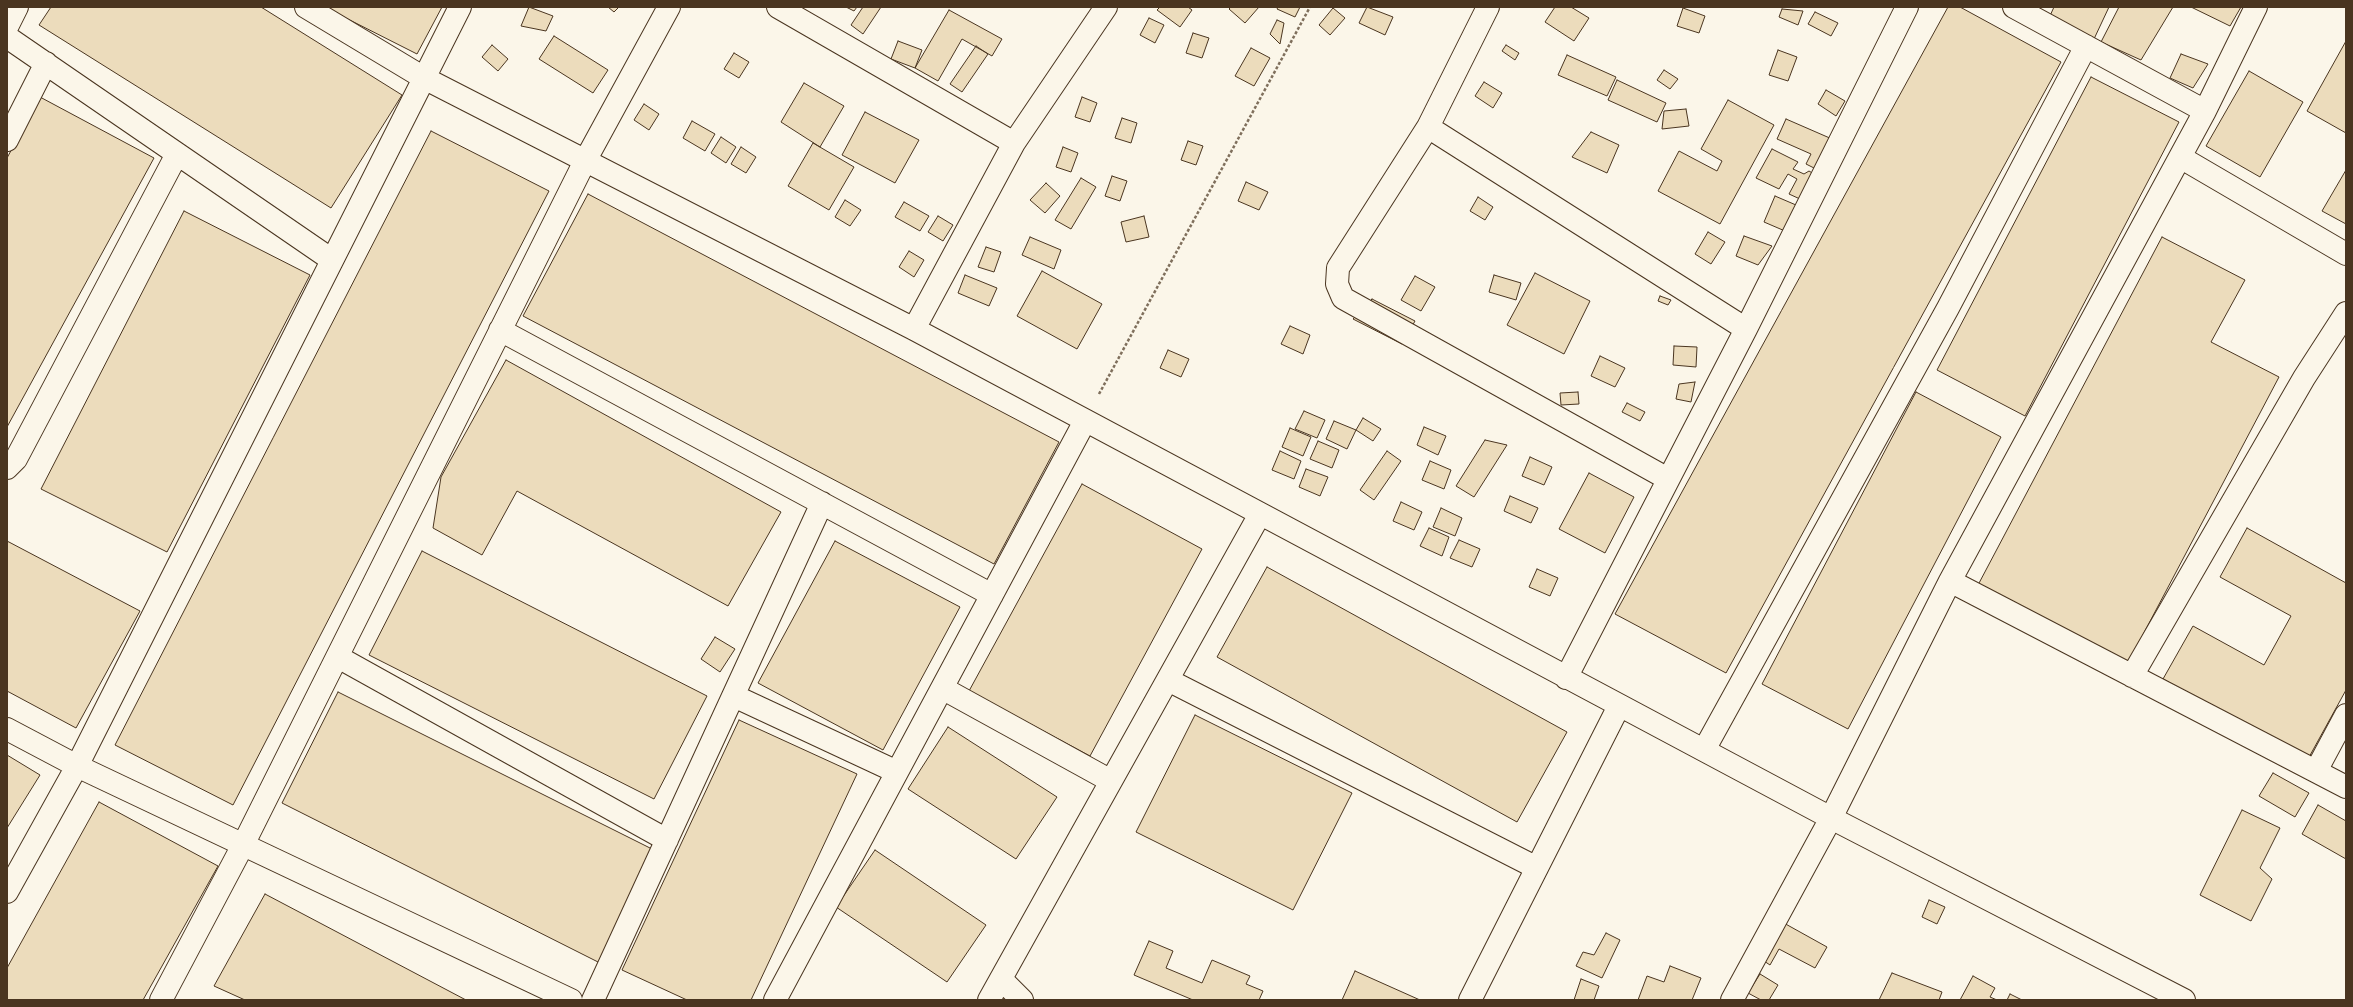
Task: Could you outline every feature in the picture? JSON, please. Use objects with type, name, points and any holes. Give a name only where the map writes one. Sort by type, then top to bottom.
[{"type":"street","points":[[7,27],[17,7]]},
{"type":"street","points":[[306,7],[424,78],[914,329],[1566,678],[1831,818],[2184,1000]]},
{"type":"street","points":[[7,892],[76,766],[460,7]]},
{"type":"street","points":[[161,1000],[243,845],[585,161],[669,7]]},
{"type":"street","points":[[778,7],[1014,143]]},
{"type":"street","points":[[914,329],[1014,143],[1106,7]]},
{"type":"street","points":[[1488,7],[1428,127],[1338,268],[1337,284],[1343,298],[1668,479]]},
{"type":"street","points":[[1566,678],[1746,329],[1907,7]]},
{"type":"street","points":[[2014,7],[2205,111]]},
{"type":"street","points":[[1732,1000],[1831,818],[1950,581],[2205,111],[2256,7]]},
{"type":"street","points":[[7,37],[332,260]]},
{"type":"street","points":[[1704,750],[1948,308],[2086,46]]},
{"type":"street","points":[[7,140],[46,63]]},
{"type":"street","points":[[1428,127],[1746,329]]},
{"type":"street","points":[[7,468],[16,459],[178,154]]},
{"type":"street","points":[[2180,157],[2346,254]]},
{"type":"street","points":[[2132,676],[2304,378],[2346,313]]},
{"type":"street","points":[[500,330],[992,595]]},
{"type":"street","points":[[775,1000],[1085,421]]},
{"type":"street","points":[[593,1000],[822,503]]},
{"type":"street","points":[[989,1000],[1260,514]]},
{"type":"street","points":[[1950,581],[2346,787]]},
{"type":"street","points":[[338,657],[667,840]]},
{"type":"street","points":[[1168,680],[1537,868]]},
{"type":"street","points":[[942,688],[1111,781]]},
{"type":"street","points":[[734,696],[897,772]]},
{"type":"street","points":[[1470,1000],[1619,706]]},
{"type":"street","points":[[2316,771],[2346,715]]},
{"type":"street","points":[[7,729],[76,766],[571,1000]]},
{"type":"street","points":[[1001,979],[1022,1000]]},
{"type":"path","points":[[1085,421],[1310,7]]},
{"type":"building","points":[[51,7],[261,7],[402,95],[331,208],[39,25]]},
{"type":"building","points":[[324,7],[442,7],[417,54]]},
{"type":"building","points":[[529,7],[553,16],[546,31],[521,26]]},
{"type":"building","points":[[608,7],[619,7],[614,12]]},
{"type":"building","points":[[846,7],[857,7],[854,11]]},
{"type":"building","points":[[863,7],[881,7],[863,34],[851,25]]},
{"type":"building","points":[[1160,7],[1188,7],[1192,10],[1180,27],[1157,10]]},
{"type":"building","points":[[1231,7],[1259,7],[1245,23],[1229,9]]},
{"type":"building","points":[[1278,7],[1300,7],[1295,17],[1277,9]]},
{"type":"building","points":[[1367,7],[1393,17],[1385,35],[1359,23]]},
{"type":"building","points":[[1555,7],[1571,7],[1589,18],[1574,41],[1545,22]]},
{"type":"building","points":[[1948,7],[1960,7],[2061,62],[1726,673],[1615,614]]},
{"type":"building","points":[[2054,7],[2109,7],[2094,39],[2049,18]]},
{"type":"building","points":[[2119,7],[2173,7],[2141,60],[2101,42]]},
{"type":"building","points":[[2191,7],[2241,7],[2230,26]]},
{"type":"building","points":[[1333,8],[1345,18],[1330,35],[1319,25]]},
{"type":"building","points":[[1683,8],[1705,16],[1699,33],[1677,26]]},
{"type":"building","points":[[1782,9],[1803,11],[1798,25],[1779,17]]},
{"type":"building","points":[[949,10],[1002,39],[992,56],[962,39],[938,81],[915,68]]},
{"type":"building","points":[[1815,12],[1838,23],[1831,36],[1808,24]]},
{"type":"building","points":[[1149,18],[1164,25],[1155,43],[1140,35]]},
{"type":"building","points":[[1277,20],[1284,23],[1280,44],[1270,34]]},
{"type":"building","points":[[1193,33],[1209,38],[1202,58],[1186,53]]},
{"type":"building","points":[[554,36],[608,70],[593,93],[539,59]]},
{"type":"building","points":[[898,41],[922,50],[915,68],[891,59]]},
{"type":"building","points":[[2346,41],[2346,133],[2307,111]]},
{"type":"building","points":[[492,45],[508,59],[498,71],[482,57]]},
{"type":"building","points":[[1506,45],[1519,53],[1515,60],[1502,51]]},
{"type":"building","points":[[976,46],[988,54],[962,92],[950,84]]},
{"type":"building","points":[[1251,48],[1270,58],[1254,86],[1235,76]]},
{"type":"building","points":[[1778,50],[1797,57],[1788,81],[1769,75]]},
{"type":"building","points":[[734,53],[749,62],[739,78],[724,69]]},
{"type":"building","points":[[2181,54],[2208,64],[2193,88],[2170,78]]},
{"type":"building","points":[[1567,55],[1616,77],[1607,96],[1558,75]]},
{"type":"building","points":[[1664,70],[1678,79],[1670,89],[1657,80]]},
{"type":"building","points":[[2249,71],[2303,102],[2260,177],[2206,146]]},
{"type":"building","points":[[2091,77],[2179,122],[2025,416],[1937,370]]},
{"type":"building","points":[[1617,80],[1666,103],[1657,122],[1608,100]]},
{"type":"building","points":[[1484,82],[1502,93],[1493,108],[1475,96]]},
{"type":"building","points":[[804,83],[844,106],[820,147],[781,122]]},
{"type":"building","points":[[1826,90],[1845,101],[1836,116],[1818,104]]},
{"type":"building","points":[[40,97],[154,158],[7,427],[7,158]]},
{"type":"building","points":[[1082,97],[1097,103],[1090,122],[1075,117]]},
{"type":"building","points":[[1728,100],[1774,125],[1720,224],[1658,191],[1679,151],[1717,171],[1722,161],[1701,149]]},
{"type":"building","points":[[644,104],[659,114],[649,130],[634,120]]},
{"type":"building","points":[[1686,109],[1689,126],[1662,129],[1664,111]]},
{"type":"building","points":[[865,112],[919,140],[895,183],[842,155]]},
{"type":"building","points":[[1122,118],[1137,123],[1131,143],[1115,138]]},
{"type":"building","points":[[1786,119],[1832,139],[1818,170],[1806,164],[1811,154],[1777,139]]},
{"type":"building","points":[[692,121],[715,134],[705,151],[683,138]]},
{"type":"building","points":[[431,131],[549,191],[233,805],[115,745]]},
{"type":"building","points":[[1591,132],[1619,145],[1607,173],[1572,157]]},
{"type":"building","points":[[721,137],[736,147],[726,163],[711,153]]},
{"type":"building","points":[[1188,141],[1203,146],[1196,165],[1181,160]]},
{"type":"building","points":[[813,143],[854,167],[829,210],[788,186]]},
{"type":"building","points":[[741,147],[756,157],[746,173],[731,164]]},
{"type":"building","points":[[1063,147],[1078,153],[1071,172],[1056,167]]},
{"type":"building","points":[[1772,149],[1798,162],[1793,169],[1804,174],[1809,171],[1814,174],[1800,199],[1789,194],[1797,179],[1788,174],[1779,189],[1756,178]]},
{"type":"building","points":[[2346,170],[2346,224],[2322,211]]},
{"type":"building","points":[[1112,176],[1127,181],[1120,201],[1105,196]]},
{"type":"building","points":[[1081,178],[1096,187],[1071,229],[1055,220]]},
{"type":"building","points":[[1246,182],[1268,192],[1259,210],[1238,201]]},
{"type":"building","points":[[1046,183],[1060,196],[1045,213],[1030,200]]},
{"type":"building","points":[[588,194],[1059,442],[994,564],[523,316]]},
{"type":"building","points":[[1775,196],[1796,205],[1785,231],[1764,222]]},
{"type":"building","points":[[1478,197],[1493,207],[1485,220],[1470,211]]},
{"type":"building","points":[[845,200],[861,210],[850,226],[835,217]]},
{"type":"building","points":[[904,202],[929,216],[920,231],[895,217]]},
{"type":"building","points":[[184,211],[310,275],[167,552],[41,489]]},
{"type":"building","points":[[938,216],[953,225],[943,241],[928,232]]},
{"type":"building","points":[[1144,216],[1149,237],[1126,242],[1121,222]]},
{"type":"building","points":[[1708,232],[1725,242],[1711,264],[1695,254]]},
{"type":"building","points":[[1744,236],[1772,246],[1758,265],[1736,256]]},
{"type":"building","points":[[1030,237],[1061,250],[1054,269],[1022,255]]},
{"type":"building","points":[[2162,237],[2245,280],[2211,342],[2279,377],[2128,663],[1978,585]]},
{"type":"building","points":[[986,247],[1001,252],[994,272],[978,267]]},
{"type":"building","points":[[909,251],[924,260],[914,277],[899,267]]},
{"type":"building","points":[[1042,271],[1102,304],[1077,349],[1017,316]]},
{"type":"building","points":[[1535,273],[1590,301],[1564,354],[1507,325]]},
{"type":"building","points":[[965,275],[997,288],[989,306],[958,293]]},
{"type":"building","points":[[1494,275],[1521,283],[1516,300],[1489,292]]},
{"type":"building","points":[[1415,276],[1435,287],[1421,311],[1401,300]]},
{"type":"building","points":[[1660,296],[1671,300],[1668,305],[1658,301]]},
{"type":"building","points":[[1372,299],[1415,321],[1402,344],[1353,319]]},
{"type":"building","points":[[1290,326],[1310,335],[1303,354],[1281,344]]},
{"type":"building","points":[[1674,346],[1697,347],[1696,367],[1673,365]]},
{"type":"building","points":[[1168,350],[1189,359],[1181,377],[1160,368]]},
{"type":"building","points":[[1600,356],[1625,368],[1615,387],[1591,376]]},
{"type":"building","points":[[506,360],[781,512],[728,606],[517,491],[482,555],[433,528],[441,477]]},
{"type":"building","points":[[1695,382],[1691,402],[1676,399],[1679,384]]},
{"type":"building","points":[[1578,392],[1579,404],[1561,405],[1560,393]]},
{"type":"building","points":[[1916,392],[2001,437],[1848,729],[1762,684]]},
{"type":"building","points":[[1627,403],[1645,412],[1640,421],[1622,412]]},
{"type":"building","points":[[1304,411],[1325,420],[1317,438],[1295,429]]},
{"type":"building","points":[[1363,418],[1381,429],[1373,441],[1356,430]]},
{"type":"building","points":[[1334,421],[1356,430],[1347,449],[1326,439]]},
{"type":"building","points":[[1424,427],[1446,436],[1438,455],[1417,445]]},
{"type":"building","points":[[1290,428],[1311,437],[1303,456],[1282,447]]},
{"type":"building","points":[[1485,440],[1507,445],[1474,497],[1456,486]]},
{"type":"building","points":[[1318,441],[1339,450],[1332,468],[1310,459]]},
{"type":"building","points":[[1280,451],[1301,461],[1294,479],[1272,470]]},
{"type":"building","points":[[1387,451],[1401,461],[1374,500],[1360,490]]},
{"type":"building","points":[[1530,457],[1552,467],[1544,485],[1522,476]]},
{"type":"building","points":[[1430,461],[1451,470],[1444,489],[1422,480]]},
{"type":"building","points":[[1306,469],[1328,477],[1320,496],[1299,487]]},
{"type":"building","points":[[1589,473],[1634,497],[1605,553],[1559,529]]},
{"type":"building","points":[[1082,484],[1202,549],[1090,756],[969,691]]},
{"type":"building","points":[[1510,496],[1538,508],[1531,523],[1504,511]]},
{"type":"building","points":[[1401,502],[1422,512],[1414,530],[1393,521]]},
{"type":"building","points":[[1441,508],[1462,518],[1455,536],[1433,527]]},
{"type":"building","points":[[1429,528],[1449,537],[1442,556],[1420,546]]},
{"type":"building","points":[[2247,528],[2346,583],[2346,690],[2308,759],[2163,679],[2193,626],[2264,665],[2291,616],[2220,577]]},
{"type":"building","points":[[1459,540],[1480,549],[1472,567],[1450,558]]},
{"type":"building","points":[[7,541],[140,611],[76,728],[7,691]]},
{"type":"building","points":[[835,541],[960,607],[883,750],[758,683]]},
{"type":"building","points":[[422,551],[707,696],[654,799],[369,655]]},
{"type":"building","points":[[1267,567],[1567,732],[1517,822],[1217,657]]},
{"type":"building","points":[[1537,569],[1558,578],[1550,596],[1529,587]]},
{"type":"building","points":[[715,637],[735,649],[720,672],[701,659]]},
{"type":"building","points":[[338,692],[656,851],[600,963],[282,803]]},
{"type":"building","points":[[1195,715],[1352,793],[1293,910],[1136,832]]},
{"type":"building","points":[[739,720],[857,774],[751,1000],[687,1000],[622,970]]},
{"type":"building","points":[[948,727],[1057,797],[1016,859],[908,789]]},
{"type":"building","points":[[7,755],[40,775],[7,828]]},
{"type":"building","points":[[2273,773],[2309,793],[2295,817],[2259,796]]},
{"type":"building","points":[[99,802],[218,866],[143,1000],[7,1000],[7,968]]},
{"type":"building","points":[[2318,805],[2346,821],[2346,859],[2302,834]]},
{"type":"building","points":[[2242,810],[2280,828],[2260,868],[2272,879],[2251,921],[2200,895]]},
{"type":"building","points":[[875,850],[986,925],[947,982],[836,907]]},
{"type":"building","points":[[265,894],[466,1000],[245,1000],[214,986]]},
{"type":"building","points":[[1929,900],[1945,907],[1937,924],[1922,917]]},
{"type":"building","points":[[1782,922],[1827,947],[1815,968],[1779,949],[1770,965],[1761,959]]},
{"type":"building","points":[[1606,933],[1620,940],[1602,978],[1576,966],[1583,952],[1594,955]]},
{"type":"building","points":[[1149,941],[1173,951],[1166,968],[1202,983],[1212,960],[1250,976],[1246,984],[1263,991],[1259,1000],[1193,1000],[1134,975]]},
{"type":"building","points":[[1670,966],[1701,978],[1692,1000],[1638,1000],[1647,976],[1664,982]]},
{"type":"building","points":[[1355,971],[1420,1000],[1342,1000]]},
{"type":"building","points":[[1892,973],[1942,992],[1939,1000],[1879,1000]]},
{"type":"building","points":[[1760,974],[1778,985],[1769,1000],[1761,1000],[1748,993]]},
{"type":"building","points":[[1973,976],[1995,988],[1990,997],[1997,1000],[1960,1000]]},
{"type":"building","points":[[1581,979],[1599,986],[1594,1000],[1574,1000]]},
{"type":"building","points":[[2010,994],[2022,1000],[2007,1000]]}]
